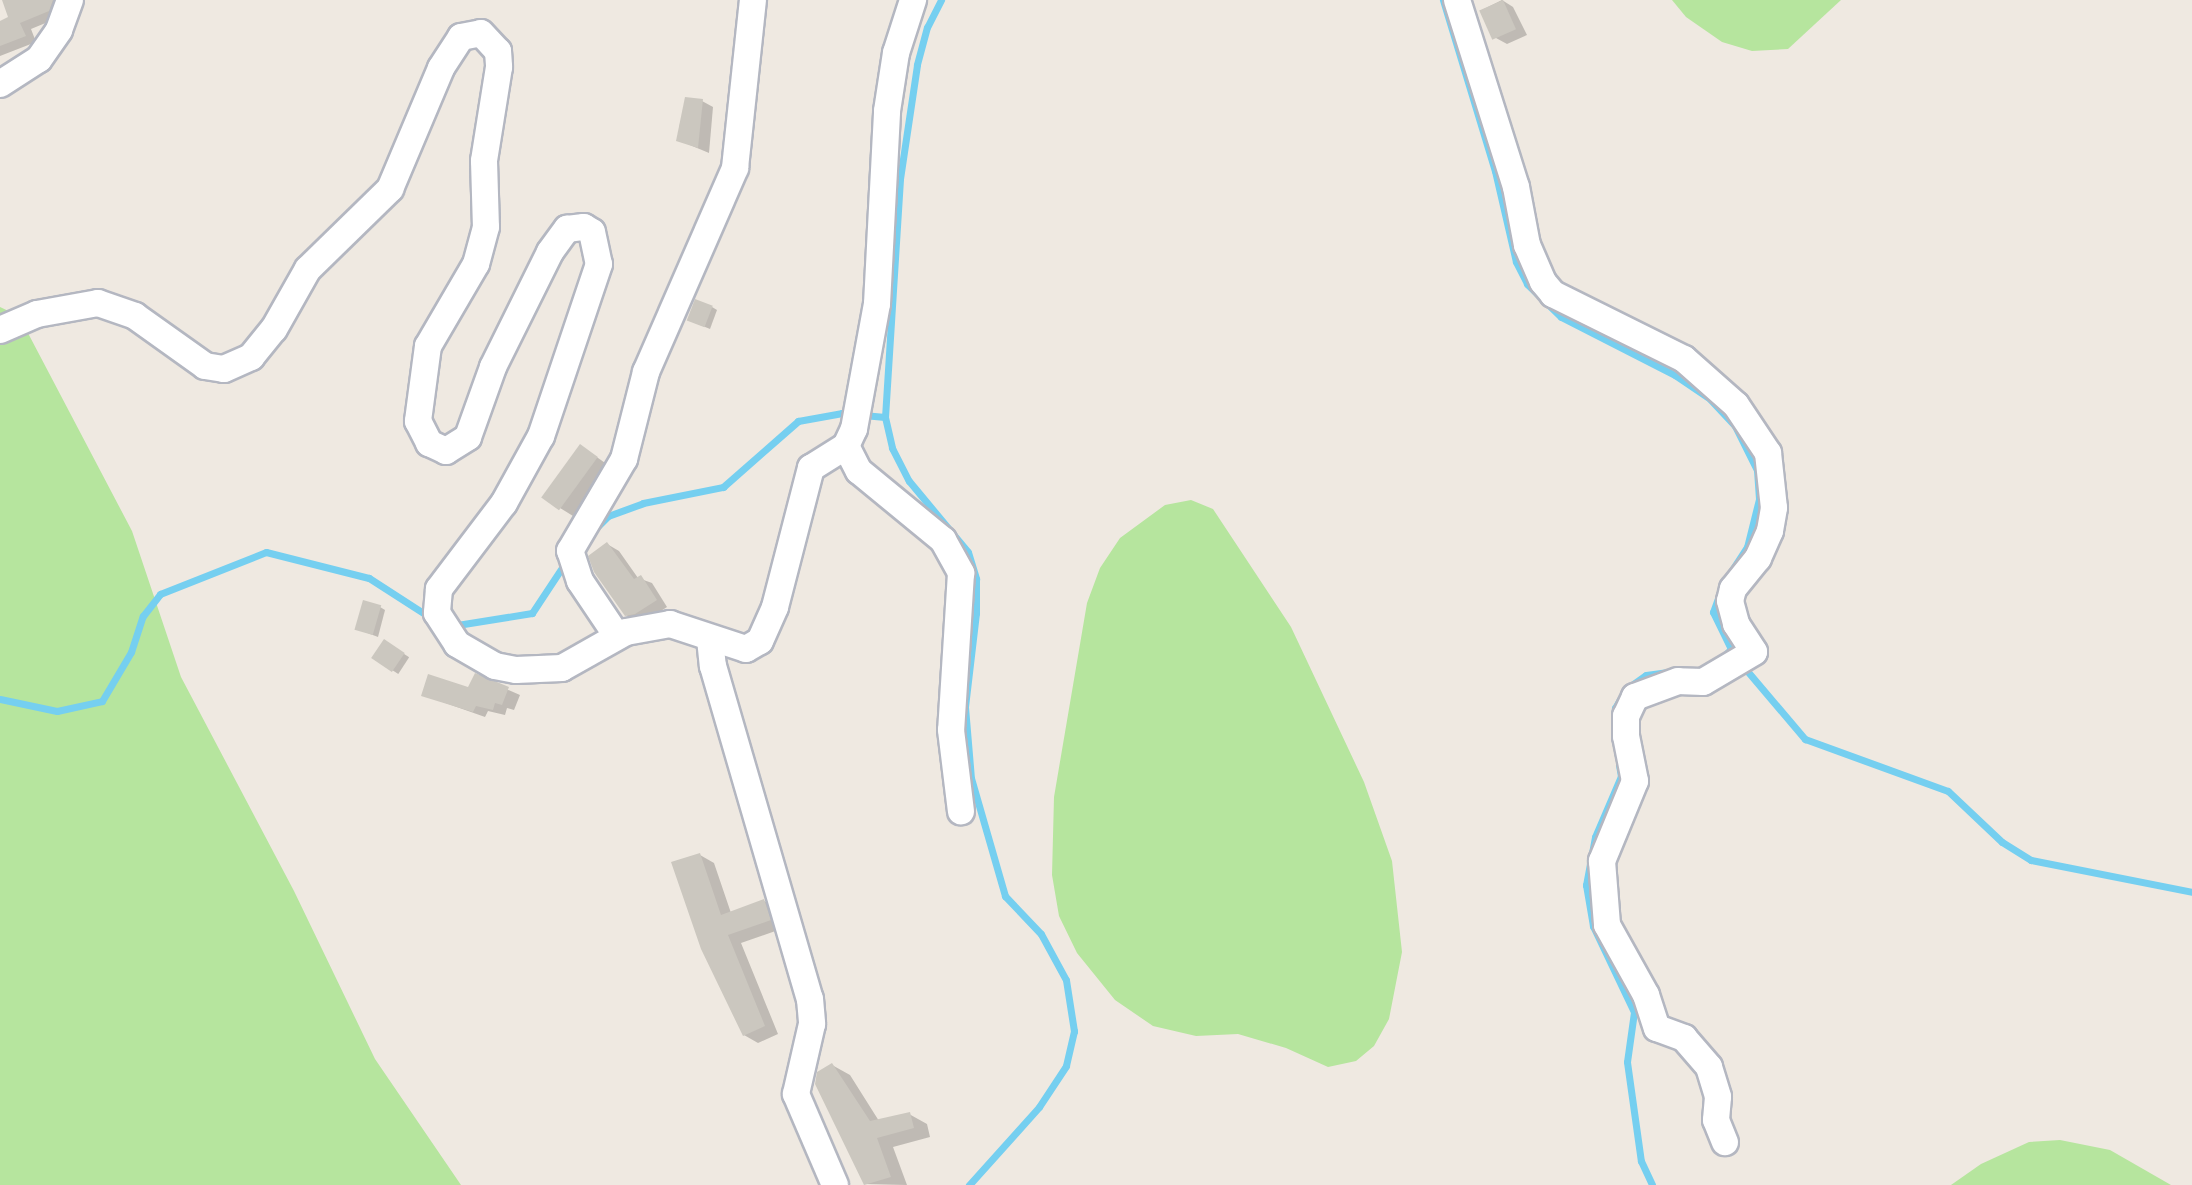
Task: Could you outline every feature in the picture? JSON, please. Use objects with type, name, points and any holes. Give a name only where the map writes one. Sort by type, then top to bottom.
[{"type":"street","points":[[0,84],[39,59],[59,30],[70,0]]},
{"type":"street","points":[[617,636],[571,559],[624,458],[646,372],[735,168],[753,0]]},
{"type":"street","points":[[913,0],[896,53],[887,111],[877,304],[860,401],[850,438],[859,471],[943,540],[961,573],[951,730],[961,811]]},
{"type":"street","points":[[1457,0],[1516,187],[1527,245],[1543,282],[1566,301],[1684,359],[1736,405],[1768,453],[1774,508],[1770,531],[1758,558],[1732,589],[1730,601],[1736,624],[1754,652],[1703,682],[1678,681],[1635,697],[1626,716],[1626,736],[1635,781],[1602,861],[1607,925],[1646,995],[1657,1028],[1684,1038],[1710,1067],[1718,1097],[1716,1120],[1725,1142]]},
{"type":"street","points":[[0,330],[37,314],[98,303],[135,316],[205,366],[223,369],[236,366],[251,357],[274,329],[307,269],[390,189],[454,46],[471,33],[491,39],[499,67],[484,161],[485,227],[476,264],[428,345],[418,421],[429,443],[446,451],[468,437],[493,367],[550,252],[567,229],[584,227],[592,232],[599,264],[541,436],[504,503],[439,589],[437,613],[457,644],[495,666],[543,670],[562,668],[617,636],[670,624],[686,626],[709,639],[746,649],[760,641],[775,607],[811,468],[850,438]]},
{"type":"street","points":[[709,639],[713,666],[810,999],[812,1024],[796,1094],[835,1185]]},
{"type":"green space","points":[[1672,0],[1841,0],[1788,49],[1752,51],[1722,42],[1686,17]]},
{"type":"green space","points":[[0,307],[19,316],[132,531],[181,677],[294,891],[375,1059],[461,1185],[0,1185]]},
{"type":"green space","points":[[1191,500],[1213,509],[1291,627],[1364,782],[1392,861],[1402,952],[1389,1019],[1374,1046],[1356,1061],[1328,1067],[1286,1048],[1238,1034],[1196,1036],[1153,1026],[1115,1000],[1077,953],[1059,916],[1052,875],[1054,797],[1087,603],[1100,568],[1120,538],[1165,505]]},
{"type":"green space","points":[[2060,1140],[2110,1150],[2171,1185],[1951,1185],[1981,1164],[2029,1142]]},
{"type":"building","points":[[2,0],[53,0],[49,11],[20,23],[26,36],[0,46],[0,21],[8,17]]},
{"type":"building","points":[[1503,0],[1516,29],[1492,40],[1479,11]]},
{"type":"building","points":[[685,97],[703,99],[698,148],[676,141]]},
{"type":"building","points":[[695,299],[713,306],[704,327],[687,320]]},
{"type":"building","points":[[580,444],[598,457],[559,510],[541,497]]},
{"type":"building","points":[[607,542],[634,579],[641,575],[657,600],[635,614],[625,616],[594,572],[588,556]]},
{"type":"building","points":[[363,600],[381,605],[373,635],[354,630]]},
{"type":"building","points":[[384,639],[405,653],[392,672],[371,658]]},
{"type":"building","points":[[475,673],[509,687],[502,705],[495,703],[493,710],[476,706],[473,712],[421,696],[428,674],[468,687]]},
{"type":"building","points":[[700,853],[721,915],[764,899],[771,920],[728,935],[765,1026],[743,1036],[701,949],[671,862]]},
{"type":"building","points":[[832,1063],[870,1121],[910,1112],[914,1128],[877,1138],[891,1177],[864,1185],[815,1084],[817,1072]]},
{"type":"waterway","points":[[941,0],[927,27],[917,65],[900,179],[885,417],[892,448],[909,481],[968,552],[976,579],[976,613],[965,707],[971,778],[1005,896],[1041,934],[1066,980],[1074,1031],[1066,1066],[1039,1107],[969,1185]]},
{"type":"waterway","points":[[1443,0],[1495,171],[1516,262],[1527,284],[1561,317],[1675,375],[1710,399],[1735,426],[1757,470],[1759,499],[1747,547],[1731,572]]},
{"type":"waterway","points":[[596,528],[608,516],[643,503],[723,487],[798,421],[842,413],[885,417]]},
{"type":"waterway","points":[[0,699],[57,711],[102,701],[131,652],[143,616],[160,594],[266,552],[369,578],[431,618]]},
{"type":"waterway","points":[[451,626],[532,613],[567,560]]},
{"type":"waterway","points":[[1722,658],[1731,649],[1713,612],[1723,585]]},
{"type":"waterway","points":[[1743,666],[1805,739],[1948,791],[2002,842],[2031,860],[2192,892]]},
{"type":"waterway","points":[[1614,736],[1615,708],[1626,689],[1646,675],[1674,671]]},
{"type":"waterway","points":[[1619,765],[1621,776],[1595,837],[1586,885],[1593,926],[1634,1012],[1627,1062],[1641,1161],[1652,1185]]}]
